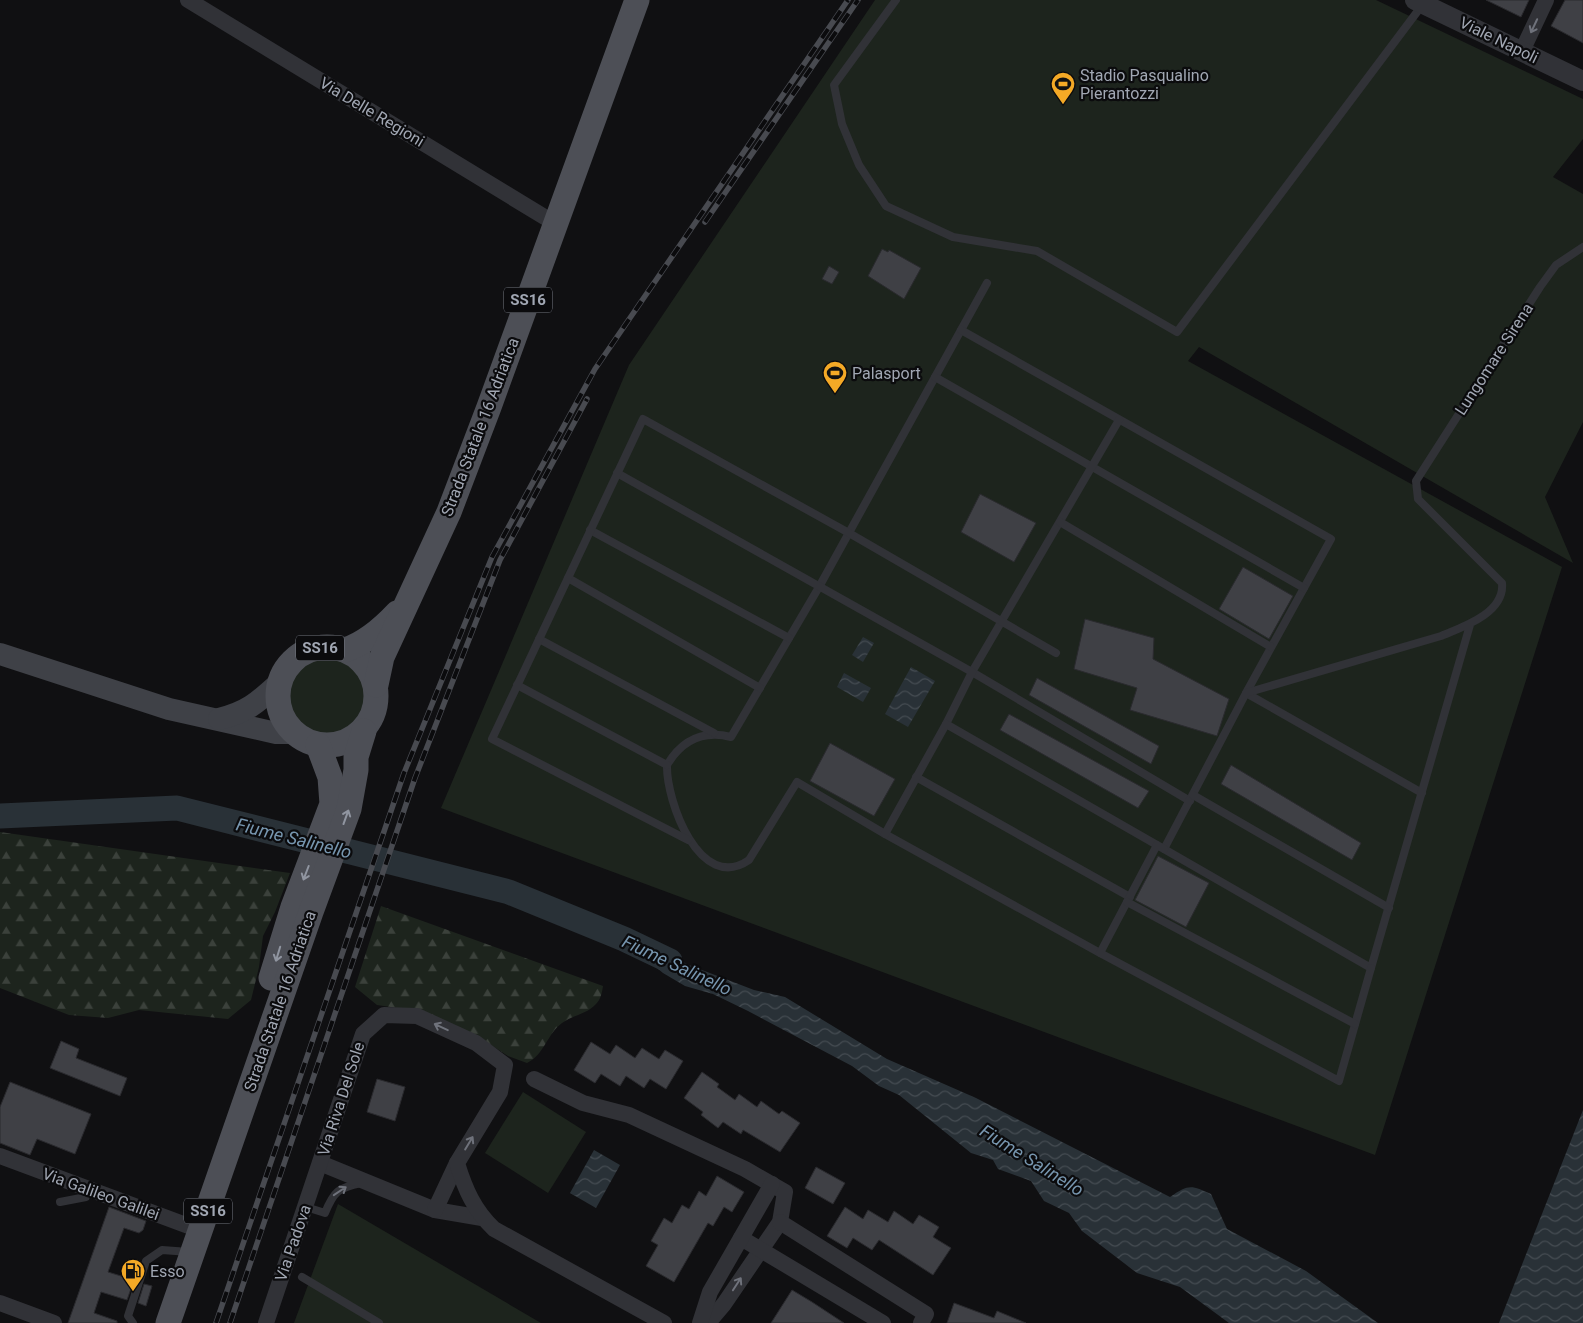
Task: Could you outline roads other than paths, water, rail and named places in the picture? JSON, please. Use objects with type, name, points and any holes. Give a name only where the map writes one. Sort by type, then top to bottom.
[{"type":"main road","name":"Strada Statale 16 Adriatica","points":[[198,1242],[246,1098],[260,1016],[302,910],[349,810],[356,770],[356,757],[364,731],[373,717],[377,701],[376,685],[382,656],[449,512],[637,0]]},
{"type":"main road","name":"Strada Statale 16 Adriatica","points":[[346,650],[366,641],[385,626],[410,598]]},
{"type":"main road","name":"SS16","points":[[364,731],[335,746],[318,745],[305,741],[294,733],[285,722],[279,710],[280,682],[286,668],[298,656],[312,649],[328,647],[346,650],[358,658],[369,670],[376,685]]},
{"type":"main road","points":[[0,654],[169,709],[276,733],[294,733]]},
{"type":"main road","points":[[218,719],[252,708],[280,682]]},
{"type":"main road","name":"Strada Statale 16 Adriatica","points":[[302,910],[332,804],[330,777],[318,745]]},
{"type":"main road","name":"SS16","points":[[168,1323],[198,1242]]},
{"type":"street","name":"Via Delle Regioni","points":[[188,0],[556,224]]},
{"type":"street","points":[[1522,52],[1546,0]]},
{"type":"street","name":"Viale Napoli","points":[[1419,2],[1583,81]]},
{"type":"street","name":"Via Riva Del Sole","points":[[435,1210],[457,1163],[500,1092],[505,1065],[476,1043],[417,1016],[384,1015],[363,1034],[320,1163],[435,1210],[482,1218]]},
{"type":"street","points":[[534,1079],[583,1103],[629,1115],[785,1192],[780,1222],[759,1249],[724,1304],[708,1323]]},
{"type":"street","name":"Via Galileo Galilei","points":[[0,1156],[88,1190],[198,1242]]},
{"type":"street","name":"Via Padova","points":[[266,1323],[320,1163]]},
{"type":"street","name":"Via Riva Del Sole","points":[[457,1163],[466,1193],[482,1218],[494,1229],[664,1323]]},
{"type":"street","points":[[700,1323],[710,1292],[772,1184]]},
{"type":"street","points":[[780,1222],[926,1314],[921,1323]]},
{"type":"street","points":[[741,1238],[882,1323]]},
{"type":"street","points":[[0,1303],[54,1323]]},
{"type":"lane","points":[[896,0],[834,85],[842,124],[860,164],[886,206],[953,237],[1037,251],[1177,332],[1419,2]]},
{"type":"lane","name":"Lungomare Sirena","points":[[1470,625],[1485,614],[1498,600],[1502,591],[1502,583],[1418,499],[1416,481],[1540,287],[1556,265],[1581,249]]},
{"type":"lane","points":[[539,639],[714,733],[731,737],[820,587],[987,283]]},
{"type":"lane","points":[[961,330],[1331,539],[1246,693],[1164,850]]},
{"type":"lane","points":[[935,377],[1304,588]]},
{"type":"lane","points":[[1056,653],[849,533],[643,419],[492,739],[688,840],[709,860],[722,866],[740,866],[757,850],[797,782],[884,834],[1100,953],[1339,1081],[1470,625]]},
{"type":"lane","points":[[884,834],[946,724],[972,672],[1119,420]]},
{"type":"lane","points":[[617,473],[1389,908]]},
{"type":"lane","points":[[1060,522],[1271,647]]},
{"type":"lane","points":[[590,530],[789,638]]},
{"type":"lane","points":[[568,578],[760,688]]},
{"type":"lane","points":[[1246,693],[1441,636],[1470,625]]},
{"type":"lane","points":[[517,685],[667,765]]},
{"type":"lane","points":[[1246,693],[1422,793]]},
{"type":"lane","points":[[946,724],[1371,968]]},
{"type":"lane","points":[[688,840],[668,787],[667,765],[683,744],[714,733]]},
{"type":"lane","points":[[916,777],[1128,899],[1355,1024]]},
{"type":"lane","points":[[1100,953],[1157,845]]},
{"type":"lane","points":[[306,1207],[325,1213],[332,1196],[342,1187],[365,1182]]},
{"type":"lane","points":[[60,1202],[86,1197],[88,1190]]},
{"type":"lane","points":[[133,1323],[128,1316],[146,1261],[162,1250],[198,1242]]},
{"type":"lane","points":[[302,1278],[379,1323]]},
{"type":"water","points":[[863,637],[874,643],[863,662],[852,655]]},
{"type":"water","points":[[911,667],[935,681],[908,727],[885,714]]},
{"type":"water","points":[[844,673],[871,688],[863,702],[837,687]]},
{"type":"water","points":[[641,941],[689,965],[754,990],[785,997],[887,1059],[976,1098],[1170,1197],[1190,1187],[1211,1194],[1227,1229],[1306,1271],[1378,1323],[1229,1323],[1180,1287],[1137,1273],[1082,1231],[1069,1213],[1044,1201],[1031,1181],[998,1169],[993,1160],[971,1153],[899,1095],[879,1086],[852,1066],[748,1011],[713,994],[685,986],[663,973],[639,953]]},
{"type":"water","points":[[1583,1110],[1583,1323],[1499,1323]]},
{"type":"water","points":[[594,1150],[620,1165],[596,1208],[570,1193]]},
{"type":"waterway","name":"Fiume Salinello","points":[[0,816],[177,808],[509,892],[624,939],[670,961]]},
{"type":"railway","points":[[216,1323],[404,773],[492,557],[595,369],[848,0]]},
{"type":"railway","points":[[705,222],[858,0]]},
{"type":"railway","points":[[230,1323],[415,778],[500,560],[587,399]]},
{"type":"place","name":"Stadio Pasqualino Pierantozzi","points":[[1063,105]]},
{"type":"place","name":"Palasport","points":[[835,394]]},
{"type":"place","name":"Esso","points":[[133,1292]]}]
